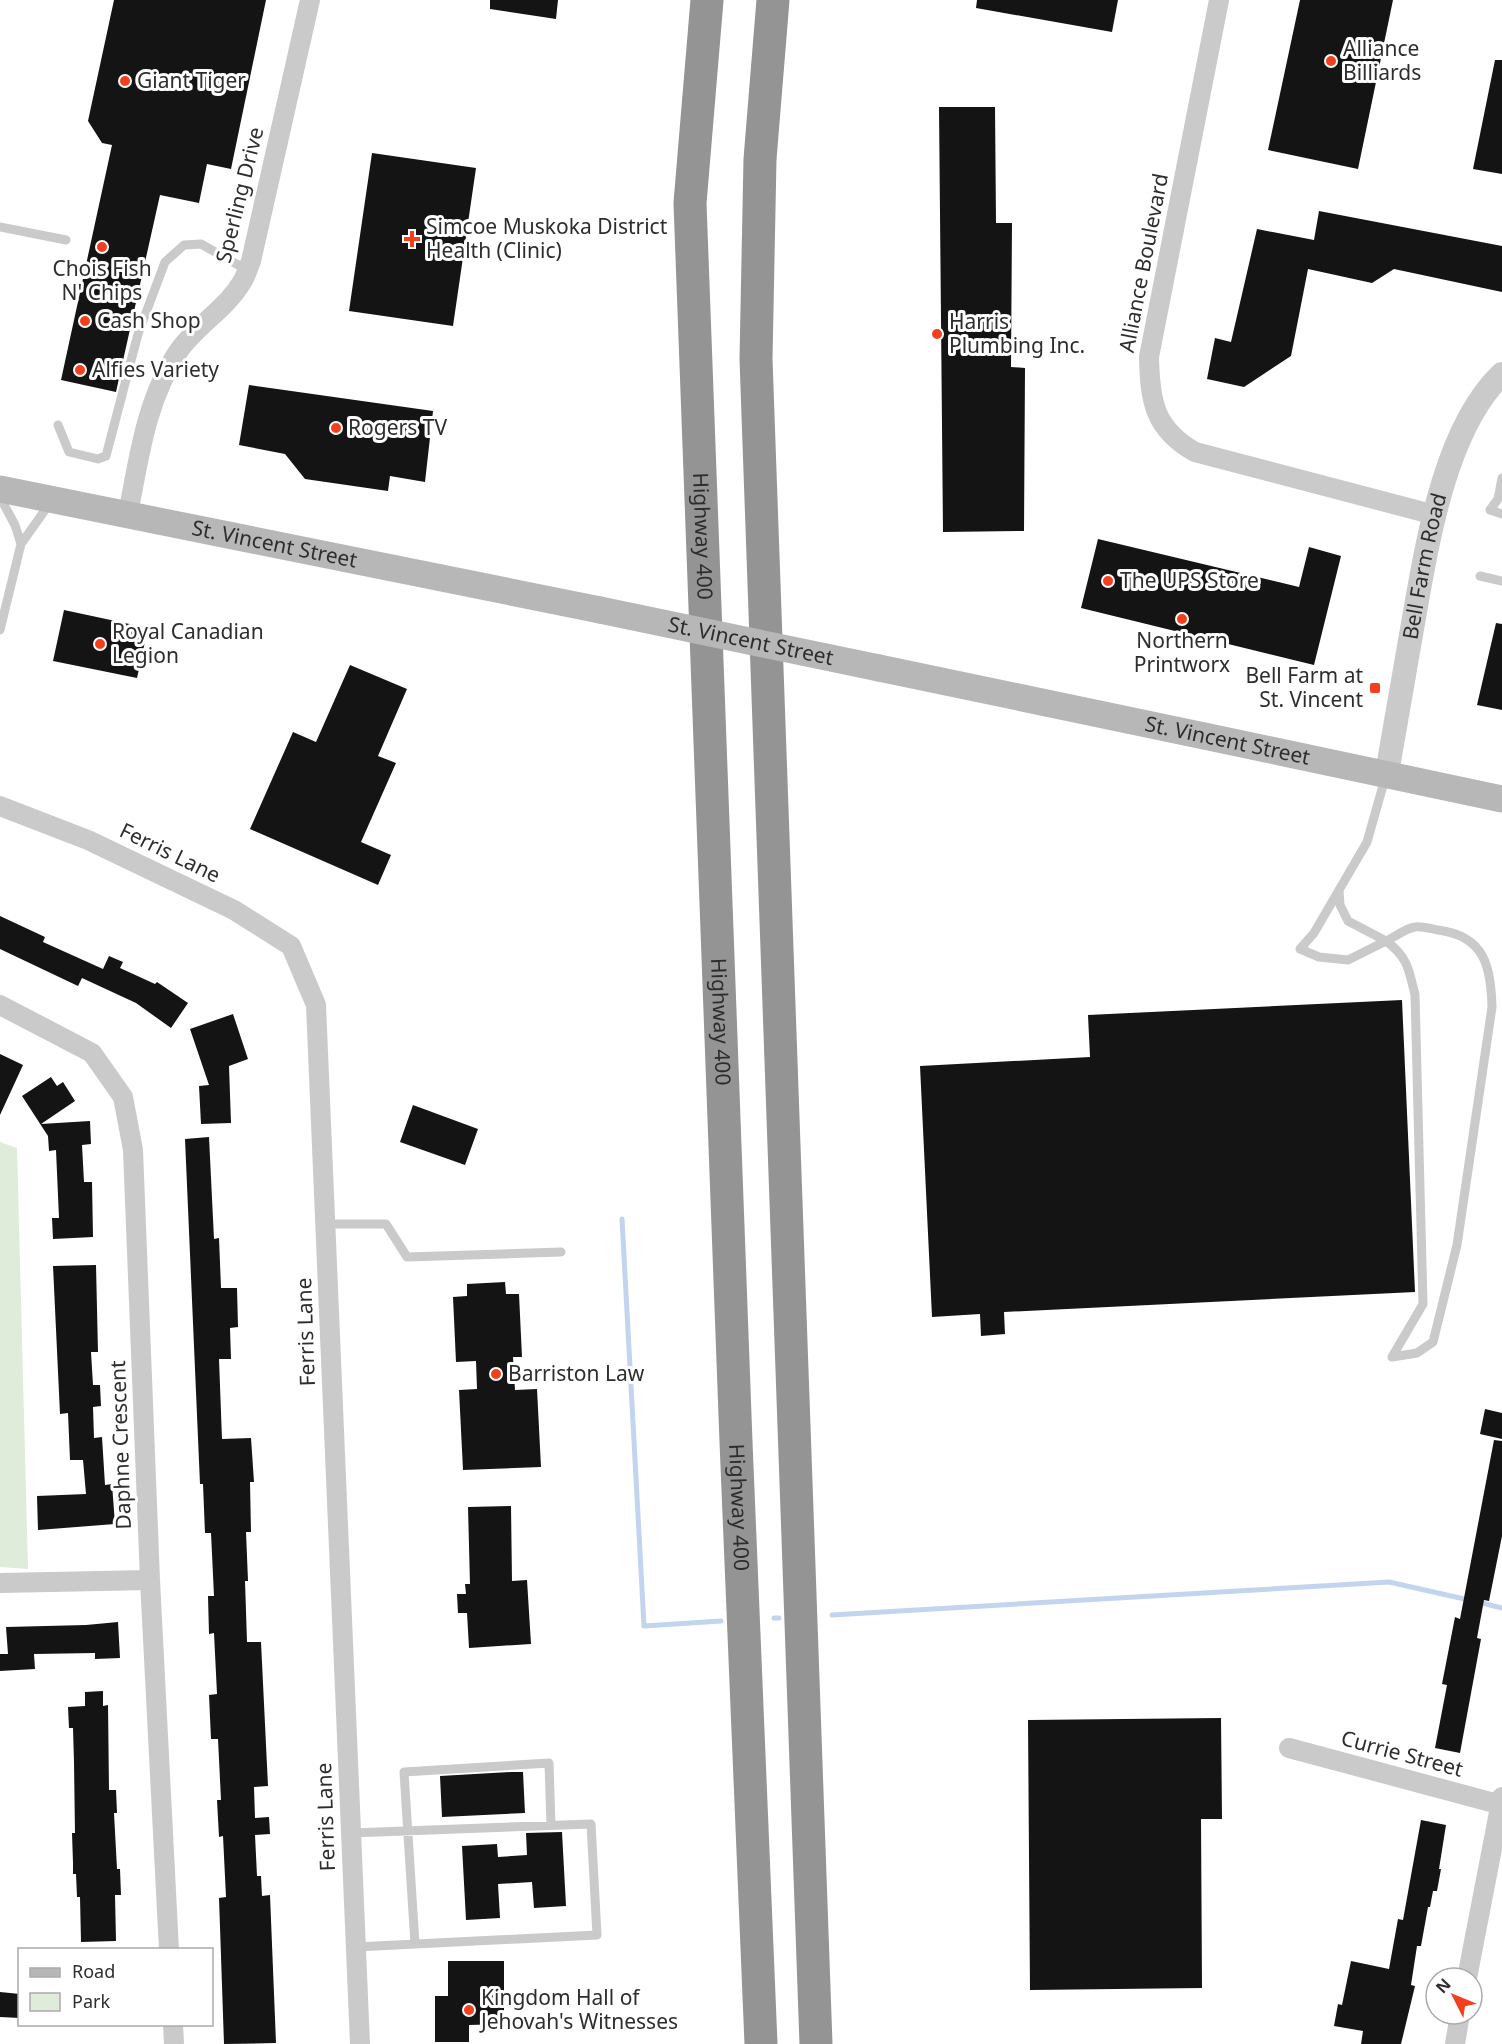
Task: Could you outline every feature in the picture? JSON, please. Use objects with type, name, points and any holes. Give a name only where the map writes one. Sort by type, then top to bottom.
[{"type":"highway","name":"Highway 400","points":[[707,0],[690,202],[761,2044]]},
{"type":"highway","points":[[773,0],[760,159],[756,360],[816,2044]]},
{"type":"main road","name":"St. Vincent Street","points":[[0,489],[600,610],[1299,757],[1387,773],[1502,799]]},
{"type":"street","name":"Sperling Drive","points":[[128,514],[142,441],[164,376],[181,348],[226,303],[243,282],[258,232],[310,0]]},
{"type":"street","name":"Alliance Boulevard","points":[[1219,0],[1149,357],[1149,382],[1154,406],[1162,425],[1177,442],[1195,452],[1435,515]]},
{"type":"street","name":"Bell Farm Road","points":[[1387,773],[1424,564],[1435,515],[1462,434],[1478,405],[1502,374]]},
{"type":"street","name":"Ferris Lane","points":[[0,806],[88,840],[234,910],[291,946],[316,1005],[360,2044]]},
{"type":"street","name":"Daphne Crescent","points":[[0,1005],[93,1053],[123,1097],[134,1150],[150,1580],[169,1948]]},
{"type":"street","points":[[0,1583],[150,1580]]},
{"type":"street","name":"Currie Street","points":[[1289,1748],[1502,1802]]},
{"type":"street","points":[[1469,1966],[1502,1802]]},
{"type":"street","points":[[173,2026],[174,2044]]},
{"type":"street","points":[[1455,2044],[1458,2026]]},
{"type":"lane","points":[[0,226],[66,240]]},
{"type":"lane","points":[[58,425],[69,452],[98,459],[106,456],[138,334],[165,262],[184,245],[201,244],[247,270]]},
{"type":"lane","points":[[1502,478],[1498,500],[1490,510],[1502,514]]},
{"type":"lane","points":[[0,497],[15,525],[21,544]]},
{"type":"lane","points":[[0,630],[21,544],[52,500]]},
{"type":"lane","points":[[1480,576],[1502,581]]},
{"type":"lane","points":[[1339,890],[1340,905],[1348,921],[1386,941],[1399,951],[1408,968],[1415,995],[1424,1304],[1392,1357],[1417,1353],[1432,1342],[1457,1245],[1492,1007],[1491,981],[1485,957],[1470,941],[1450,931],[1416,927],[1386,941],[1348,960],[1319,957],[1300,949],[1314,933],[1339,890],[1367,842],[1387,773]]},
{"type":"lane","points":[[326,1224],[386,1224],[407,1257],[561,1252]]},
{"type":"lane","points":[[415,1944],[404,1772],[549,1763],[551,1825]]},
{"type":"lane","points":[[351,1833],[591,1824],[597,1935],[356,1947]]},
{"type":"green space","points":[[0,1142],[17,1148],[28,1569],[0,1567]]},
{"type":"building","points":[[114,0],[266,0],[231,169],[207,164],[199,203],[160,195],[116,392],[61,380],[112,145],[102,143],[88,121]]},
{"type":"building","points":[[490,0],[558,0],[556,19],[490,9]]},
{"type":"building","points":[[977,0],[1118,0],[1112,32],[976,8]]},
{"type":"building","points":[[1300,0],[1393,0],[1358,169],[1268,150]]},
{"type":"building","points":[[1495,60],[1502,60],[1502,174],[1473,169]]},
{"type":"building","points":[[939,107],[995,107],[996,223],[1012,223],[1011,367],[1025,368],[1024,531],[943,532]]},
{"type":"building","name":"Simcoe Muskoka District Health (Clinic)","points":[[372,153],[476,168],[453,326],[349,311]]},
{"type":"building","points":[[1319,211],[1502,246],[1502,292],[1394,269],[1372,283],[1308,269],[1291,356],[1244,387],[1207,379],[1215,338],[1231,342],[1257,229],[1314,240]]},
{"type":"building","name":"Rogers TV","points":[[249,385],[433,411],[425,482],[390,476],[388,491],[305,479],[285,454],[239,445]]},
{"type":"building","points":[[1098,539],[1299,587],[1309,547],[1341,556],[1314,665],[1081,608]]},
{"type":"building","name":"Royal Canadian Legion","points":[[64,610],[148,628],[137,678],[53,661]]},
{"type":"building","points":[[1496,623],[1502,624],[1502,710],[1477,705]]},
{"type":"building","points":[[350,665],[407,689],[378,756],[396,763],[361,842],[391,855],[378,885],[250,829],[293,732],[316,742]]},
{"type":"building","points":[[0,916],[45,937],[43,942],[103,969],[109,956],[123,962],[120,968],[155,984],[157,982],[188,1003],[171,1028],[136,1003],[82,978],[78,986],[0,949]]},
{"type":"building","points":[[1402,1000],[1415,1292],[1004,1312],[1005,1334],[981,1336],[980,1314],[932,1317],[920,1066],[1090,1057],[1088,1015]]},
{"type":"building","points":[[233,1014],[248,1059],[229,1066],[231,1123],[201,1124],[199,1086],[209,1085],[190,1029]]},
{"type":"building","points":[[0,1054],[23,1065],[0,1115]]},
{"type":"building","points":[[51,1077],[57,1086],[63,1082],[75,1101],[41,1124],[90,1121],[91,1144],[82,1145],[84,1182],[92,1182],[93,1237],[53,1239],[52,1218],[59,1218],[56,1150],[49,1151],[48,1136],[22,1096]]},
{"type":"building","points":[[413,1105],[478,1129],[465,1165],[400,1142]]},
{"type":"building","points":[[209,1137],[214,1239],[219,1238],[221,1288],[237,1288],[238,1327],[230,1328],[231,1359],[219,1359],[222,1439],[251,1438],[254,1482],[250,1482],[251,1532],[246,1532],[247,1642],[261,1642],[268,1786],[254,1787],[255,1818],[269,1817],[270,1834],[255,1835],[257,1876],[261,1876],[262,1896],[270,1895],[276,2043],[224,2044],[219,1898],[226,1897],[223,1836],[219,1837],[217,1800],[221,1800],[218,1739],[211,1739],[209,1695],[217,1694],[214,1633],[209,1634],[208,1596],[214,1596],[211,1533],[205,1533],[203,1484],[200,1484],[185,1139]]},
{"type":"building","points":[[96,1265],[98,1352],[91,1352],[93,1385],[100,1385],[101,1406],[93,1407],[94,1438],[102,1437],[105,1485],[112,1484],[115,1524],[38,1530],[37,1496],[86,1494],[83,1460],[70,1460],[68,1413],[60,1414],[53,1266]]},
{"type":"building","points":[[505,1282],[506,1294],[519,1294],[522,1357],[513,1357],[515,1390],[537,1389],[541,1467],[463,1470],[459,1390],[477,1389],[476,1361],[456,1362],[453,1297],[467,1296],[467,1284]]},
{"type":"building","points":[[1485,1409],[1502,1413],[1502,1439],[1480,1434]]},
{"type":"building","points":[[1494,1440],[1502,1441],[1502,1536],[1489,1601],[1484,1600],[1477,1638],[1481,1639],[1460,1753],[1435,1748],[1447,1685],[1442,1684],[1455,1617],[1460,1619]]},
{"type":"building","points":[[511,1506],[512,1581],[527,1580],[531,1644],[469,1648],[467,1613],[458,1613],[457,1594],[466,1594],[465,1584],[470,1584],[468,1507]]},
{"type":"building","points":[[118,1622],[120,1658],[95,1659],[95,1653],[34,1654],[35,1669],[0,1671],[0,1654],[8,1654],[6,1627]]},
{"type":"building","points":[[103,1691],[103,1706],[108,1705],[109,1790],[116,1790],[117,1813],[114,1813],[121,1895],[115,1895],[116,1941],[81,1942],[80,1897],[77,1897],[76,1874],[73,1874],[72,1833],[75,1833],[73,1728],[69,1728],[68,1707],[85,1706],[85,1692]]},
{"type":"building","points":[[1221,1718],[1222,1819],[1201,1819],[1202,1988],[1030,1990],[1028,1720]]},
{"type":"building","points":[[523,1772],[525,1813],[442,1817],[440,1776]]},
{"type":"building","points":[[1421,1820],[1446,1825],[1437,1891],[1433,1891],[1430,1907],[1428,1907],[1421,1946],[1417,1946],[1411,1985],[1415,1986],[1401,2044],[1361,2044],[1363,2031],[1334,2026],[1338,2004],[1342,2005],[1351,1961],[1389,1969],[1398,1919],[1403,1920]]},
{"type":"building","points":[[562,1832],[566,1906],[534,1908],[532,1882],[498,1884],[500,1918],[466,1920],[462,1846],[497,1844],[498,1857],[527,1855],[526,1833]]},
{"type":"building","name":"Kingdom Hall of Jehovah's Witnesses","points":[[448,1961],[504,1961],[504,2024],[469,2025],[469,2042],[435,2042],[435,1996],[448,1996]]},
{"type":"building","points":[[0,1992],[18,1994],[18,2018],[0,2017]]},
{"type":"waterway","points":[[622,1219],[644,1626],[721,1621]]},
{"type":"waterway","points":[[832,1615],[1389,1582],[1469,1600]]},
{"type":"waterway","points":[[1478,1602],[1502,1608]]},
{"type":"waterway","points":[[774,1618],[779,1618]]},
{"type":"place","name":"Alliance Billiards","points":[[1331,61]]},
{"type":"place","name":"Giant Tiger","points":[[125,81]]},
{"type":"place","name":"Simcoe Muskoka District Health (Clinic)","points":[[412,239]]},
{"type":"place","name":"Chois Fish N' Chips","points":[[102,247]]},
{"type":"place","name":"Cash Shop","points":[[85,321]]},
{"type":"place","name":"Harris Plumbing Inc.","points":[[937,334]]},
{"type":"place","name":"Alfies Variety","points":[[80,370]]},
{"type":"place","name":"Rogers TV","points":[[336,428]]},
{"type":"place","name":"The UPS Store","points":[[1108,581]]},
{"type":"place","name":"Northern Printworx","points":[[1182,619]]},
{"type":"place","name":"Royal Canadian Legion","points":[[100,644]]},
{"type":"place","name":"Bell Farm at St. Vincent","points":[[1375,688]]},
{"type":"place","name":"Barriston Law","points":[[496,1374]]},
{"type":"place","name":"Kingdom Hall of Jehovah's Witnesses","points":[[469,2010]]}]
